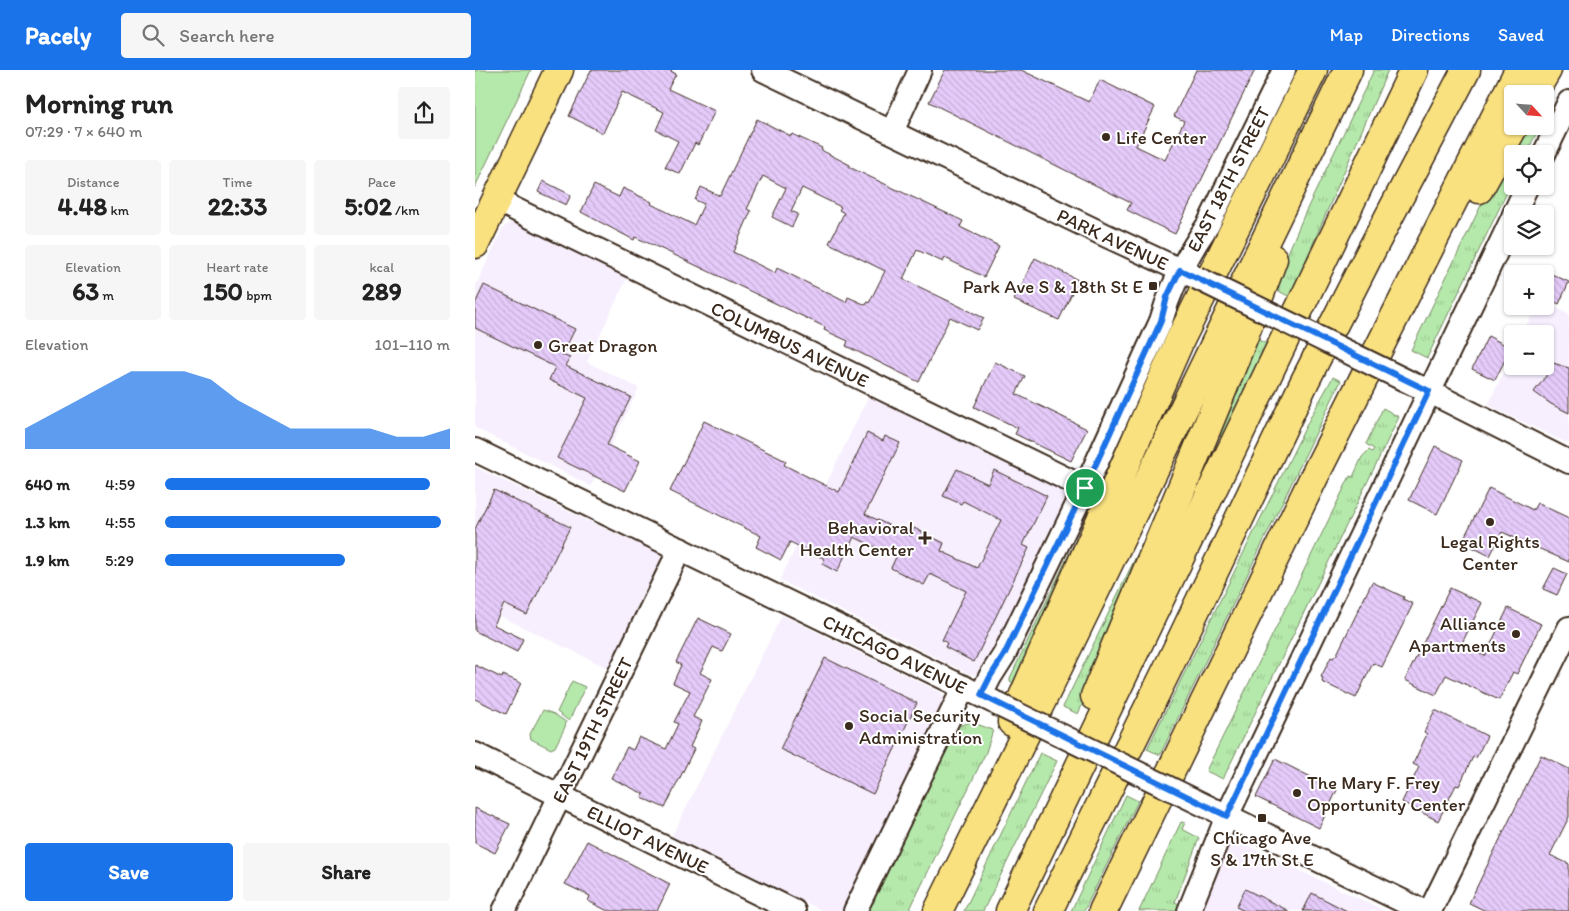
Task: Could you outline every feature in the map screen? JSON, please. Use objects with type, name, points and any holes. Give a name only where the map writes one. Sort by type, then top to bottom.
[{"type":"main road","points":[[475,244],[559,70]]},
{"type":"main road","points":[[929,911],[1145,416],[1184,332],[1313,70]]},
{"type":"main road","points":[[938,911],[1348,70]]},
{"type":"main road","points":[[1303,302],[1399,70]]},
{"type":"main road","points":[[1009,911],[1414,70]]},
{"type":"main road","points":[[1048,911],[1167,670],[1305,381],[1466,70]]},
{"type":"main road","points":[[1103,911],[1314,477],[1519,70]]},
{"type":"main road","points":[[1538,85],[1547,70]]},
{"type":"main road","points":[[1009,911],[1110,658],[1229,376],[1326,114]]},
{"type":"main road","points":[[1314,477],[1510,135]]},
{"type":"main road","points":[[1109,911],[1158,799]]},
{"type":"street","name":"PARK AVENUE","points":[[763,70],[1189,274],[1569,462]]},
{"type":"street","points":[[892,132],[920,70]]},
{"type":"street","name":"EAST 18TH STREET","points":[[855,911],[1004,655],[1085,488],[1161,321],[1167,297],[1189,274],[1193,246],[1208,224],[1283,70]]},
{"type":"street","points":[[1548,145],[1569,102]]},
{"type":"street","name":"COLUMBUS AVENUE","points":[[496,200],[1085,488]]},
{"type":"street","points":[[1189,911],[1218,812],[1422,388],[1504,232]]},
{"type":"street","name":"CHICAGO AVENUE","points":[[475,450],[1423,911]]},
{"type":"street","name":"EAST 19TH STREET","points":[[503,911],[680,549]]},
{"type":"street","points":[[1430,911],[1569,628]]},
{"type":"street","name":"ELLIOT AVENUE","points":[[475,754],[794,911]]},
{"type":"shaded area","points":[[512,221],[520,221],[629,274],[587,362],[639,388],[591,486],[475,428],[475,287],[503,228]]},
{"type":"shaded area","points":[[1554,307],[1569,314],[1569,444],[1488,405],[1504,371],[1504,375],[1554,375],[1554,325],[1526,325],[1532,315],[1554,315]]},
{"type":"shaded area","name":"Behavioral Health Center","points":[[871,391],[1069,488],[1070,496],[985,670],[978,675],[969,674],[780,580]]},
{"type":"shaded area","points":[[475,467],[631,541],[649,542],[657,548],[660,555],[660,567],[610,669],[475,604]]},
{"type":"shaded area","points":[[782,615],[940,692],[944,698],[945,705],[844,911],[823,911],[672,836]]},
{"type":"shaded area","points":[[1238,841],[1385,911],[1200,911],[1227,846]]},
{"type":"green space","points":[[475,70],[531,70],[475,187]]},
{"type":"green space","points":[[1374,70],[1388,70],[1290,297],[1273,288],[1305,213]]},
{"type":"green space","points":[[1518,135],[1536,135],[1530,145],[1512,145]]},
{"type":"green space","points":[[1504,159],[1504,195],[1506,195],[1427,358],[1411,350]]},
{"type":"green space","points":[[1254,338],[1267,344],[1222,437],[1215,433]]},
{"type":"green space","points":[[1333,377],[1341,381],[1160,755],[1147,749],[1310,418]]},
{"type":"green space","points":[[1383,408],[1399,417],[1223,779],[1206,771],[1350,476],[1353,477],[1362,457],[1369,450],[1372,452],[1374,449],[1366,444]]},
{"type":"green space","points":[[1134,417],[1016,686],[1010,681],[1010,678]]},
{"type":"green space","points":[[1159,509],[1091,686],[1078,714],[1063,707]]},
{"type":"green space","points":[[572,681],[585,687],[569,721],[557,712]]},
{"type":"green space","points":[[543,710],[554,714],[566,722],[555,747],[551,749],[531,739],[530,734]]},
{"type":"green space","points":[[971,722],[993,730],[986,752],[909,911],[867,911],[958,726]]},
{"type":"green space","points":[[1040,753],[1057,761],[983,911],[964,911]]},
{"type":"green space","points":[[1126,795],[1138,801],[1084,911],[1071,911]]},
{"type":"green space","points":[[1181,822],[1185,823],[1182,829],[1199,838],[1175,902],[1179,904],[1176,911],[1139,911]]},
{"type":"building","points":[[591,70],[669,70],[676,74],[668,89],[715,111],[698,145],[695,143],[680,174],[665,167],[678,141],[656,130],[664,112],[622,92],[603,133],[569,116]]},
{"type":"building","points":[[945,70],[1021,70],[1089,102],[1100,80],[1155,107],[1136,146],[1165,160],[1184,121],[1174,116],[1196,70],[1255,70],[1175,234],[1127,210],[1131,203],[929,102]]},
{"type":"building","points":[[757,119],[791,136],[792,134],[822,148],[821,150],[850,165],[849,167],[963,221],[960,227],[999,246],[984,277],[945,258],[943,262],[917,250],[903,279],[984,318],[977,330],[950,317],[919,382],[846,346],[848,341],[824,330],[825,327],[666,251],[635,237],[634,240],[581,212],[594,185],[619,197],[623,188],[694,225],[704,204],[695,200],[701,187],[720,196]],"holes":[[[763,176],[786,188],[772,217],[792,227],[798,214],[791,211],[802,188],[841,207],[839,210],[844,213],[829,243],[885,271],[869,303],[867,302],[866,305],[848,297],[846,302],[777,268],[775,273],[733,252],[751,211],[747,209]]]},
{"type":"building","points":[[543,181],[571,195],[566,205],[538,192]]},
{"type":"building","points":[[1035,258],[1078,280],[1059,320],[1014,300]]},
{"type":"building","points":[[1554,275],[1569,282],[1559,304],[1554,302]]},
{"type":"building","points":[[484,285],[575,329],[562,355],[570,358],[566,366],[631,397],[607,445],[640,461],[625,491],[557,458],[587,398],[549,380],[555,367],[475,328],[475,304]]},
{"type":"building","points":[[1488,336],[1504,344],[1504,362],[1495,380],[1472,369]]},
{"type":"building","points":[[995,362],[1025,376],[1016,394],[1087,429],[1071,461],[1015,434],[1018,428],[974,407]]},
{"type":"building","points":[[1554,363],[1569,368],[1569,413],[1551,404],[1534,392],[1546,376],[1554,375]]},
{"type":"building","points":[[704,421],[786,461],[784,465],[839,492],[867,433],[883,441],[885,436],[900,443],[865,514],[911,536],[914,528],[944,543],[941,551],[977,568],[1001,520],[963,501],[961,504],[943,496],[957,469],[988,484],[994,470],[1047,496],[1023,545],[1029,548],[974,662],[945,647],[947,643],[942,640],[966,591],[930,574],[924,585],[891,568],[896,557],[854,537],[837,572],[822,564],[825,559],[790,542],[781,560],[756,547],[761,536],[670,491]]},
{"type":"building","points":[[1435,446],[1463,460],[1437,514],[1409,500]]},
{"type":"building","points":[[1489,488],[1533,510],[1537,503],[1569,518],[1569,562],[1502,532],[1490,556],[1462,542]]},
{"type":"building","points":[[494,490],[570,527],[527,615],[504,604],[494,625],[523,639],[517,652],[475,631],[475,529]]},
{"type":"building","points":[[1554,568],[1567,574],[1557,595],[1543,589]]},
{"type":"building","points":[[1372,582],[1404,597],[1403,599],[1413,604],[1382,667],[1373,663],[1356,698],[1322,682],[1323,678],[1321,677],[1331,657],[1333,658],[1337,654]]},
{"type":"building","name":"Alliance Apartments","points":[[1450,588],[1482,603],[1461,645],[1485,656],[1508,608],[1541,624],[1517,674],[1513,672],[1499,700],[1446,675],[1436,695],[1405,680]]},
{"type":"building","points":[[698,618],[731,634],[722,651],[713,647],[700,673],[712,679],[693,717],[702,721],[690,747],[694,749],[665,808],[642,798],[644,794],[611,778],[627,747],[633,750],[639,737],[666,749],[678,724],[674,722],[690,691],[673,683],[681,665],[676,662]]},
{"type":"building","name":"Social Security Administration","points":[[825,658],[917,703],[873,794],[780,749]]},
{"type":"building","points":[[475,665],[502,678],[503,675],[521,683],[506,714],[475,699]]},
{"type":"building","points":[[1435,710],[1487,736],[1476,758],[1473,757],[1459,786],[1456,785],[1438,821],[1402,802],[1419,767],[1413,764],[1427,734],[1424,732]]},
{"type":"building","points":[[1541,755],[1569,769],[1569,817],[1550,855],[1569,864],[1569,911],[1486,911],[1469,903]]},
{"type":"building","name":"The Mary F. Frey Opportunity Center","points":[[1275,759],[1337,790],[1319,828],[1256,797]]},
{"type":"building","points":[[475,808],[510,824],[495,853],[475,843]]},
{"type":"building","points":[[587,841],[670,884],[657,911],[608,911],[588,901],[590,896],[565,884]]},
{"type":"building","points":[[1245,889],[1289,911],[1245,911],[1236,907]]},
{"type":"building","points":[[1312,893],[1347,911],[1303,911]]},
{"type":"place","name":"Life Center","points":[[1106,137]]},
{"type":"place","name":"Park Ave S & 18th St E","points":[[1153,286]]},
{"type":"place","name":"Great Dragon","points":[[538,345]]},
{"type":"place","name":"Legal Rights Center","points":[[1490,522]]},
{"type":"place","name":"Behavioral Health Center","points":[[925,538]]},
{"type":"place","name":"Alliance Apartments","points":[[1516,634]]},
{"type":"place","name":"Social Security Administration","points":[[849,726]]},
{"type":"place","name":"The Mary F. Frey Opportunity Center","points":[[1297,793]]},
{"type":"place","name":"Chicago Ave S & 17th St E","points":[[1262,818]]},
{"type":"route","points":[[1180,270],[1429,391],[1227,816],[981,695],[1004,655],[1085,488],[1161,321],[1167,297],[1180,270]]}]
